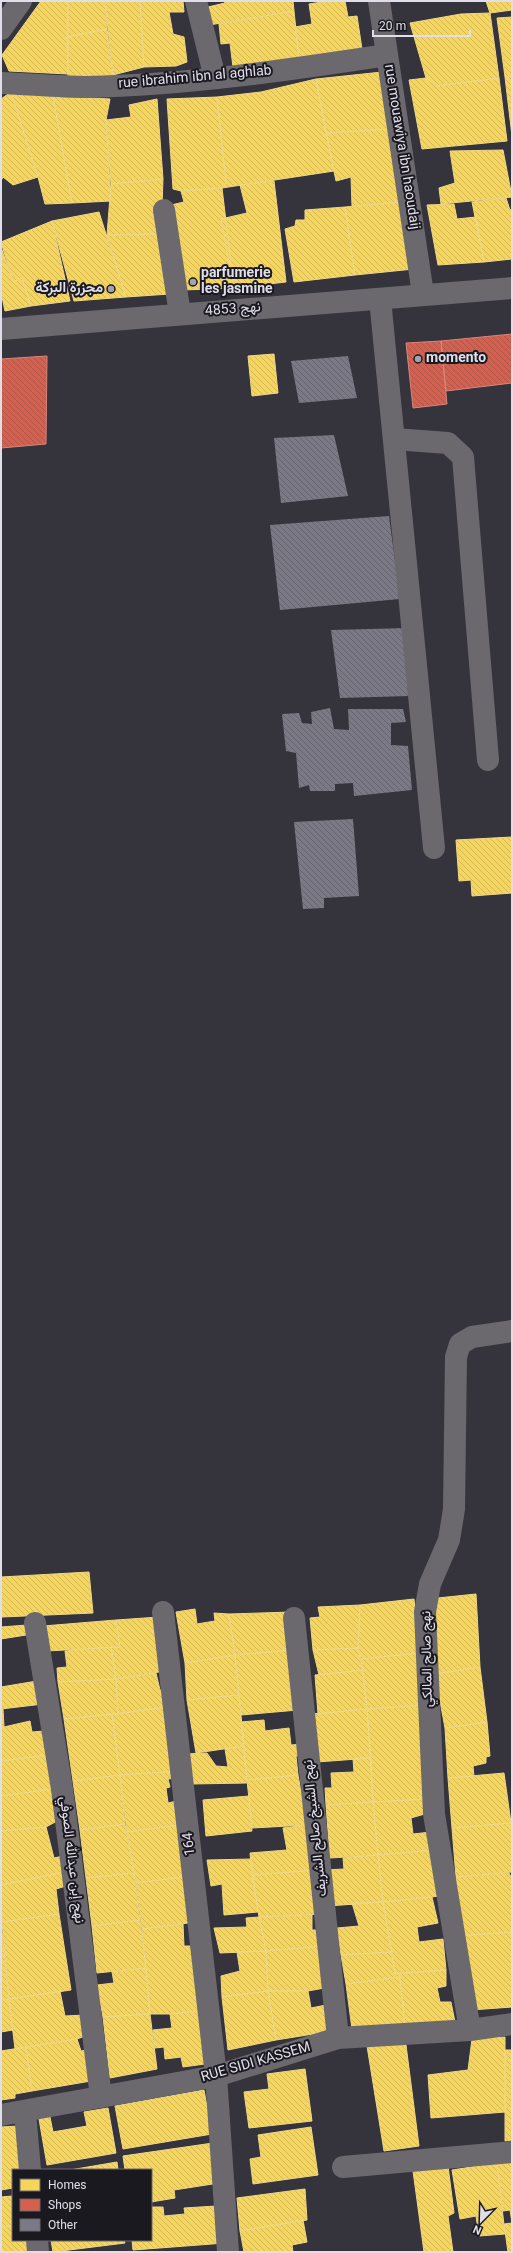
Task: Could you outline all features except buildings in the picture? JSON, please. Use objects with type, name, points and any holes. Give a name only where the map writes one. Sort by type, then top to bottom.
[{"type":"street","points":[[1,29],[21,1]]},
{"type":"street","points":[[196,1],[215,78]]},
{"type":"street","name":"rue mouawiya ibn haoudaij","points":[[379,1],[423,294]]},
{"type":"street","name":"rue ibrahim ibn al aghlab","points":[[1,83],[85,87],[215,78],[387,55]]},
{"type":"street","points":[[164,210],[180,314]]},
{"type":"street","name":"نهج 4853","points":[[1,329],[512,288]]},
{"type":"street","points":[[380,299],[434,848]]},
{"type":"street","points":[[394,439],[448,443],[463,457],[488,760]]},
{"type":"street","name":"نهج صالح المالكي","points":[[470,2030],[434,1814],[425,1612],[430,1584],[449,1540],[454,1509],[456,1357],[460,1344],[472,1337],[512,1331]]},
{"type":"street","name":"164","points":[[163,1612],[216,2076],[228,2252]]},
{"type":"street","name":"نهج الشيخ صالح الشريف","points":[[294,1618],[338,2038]]},
{"type":"street","name":"نهج إبن عبدالله الصوفي","points":[[35,1623],[62,1789],[101,2097]]},
{"type":"street","name":"RUE SIDI KASSEM","points":[[1,2115],[25,2112],[216,2076],[338,2038],[470,2030],[512,2024]]},
{"type":"street","points":[[25,2112],[30,2169]]},
{"type":"street","points":[[343,2167],[512,2152]]},
{"type":"street","points":[[37,2241],[38,2252]]},
{"type":"place","name":"parfumerie les jasmine","points":[[193,282]]},
{"type":"place","name":"مجزرة البركة","points":[[111,289]]},
{"type":"place","name":"momento","points":[[418,359]]}]
